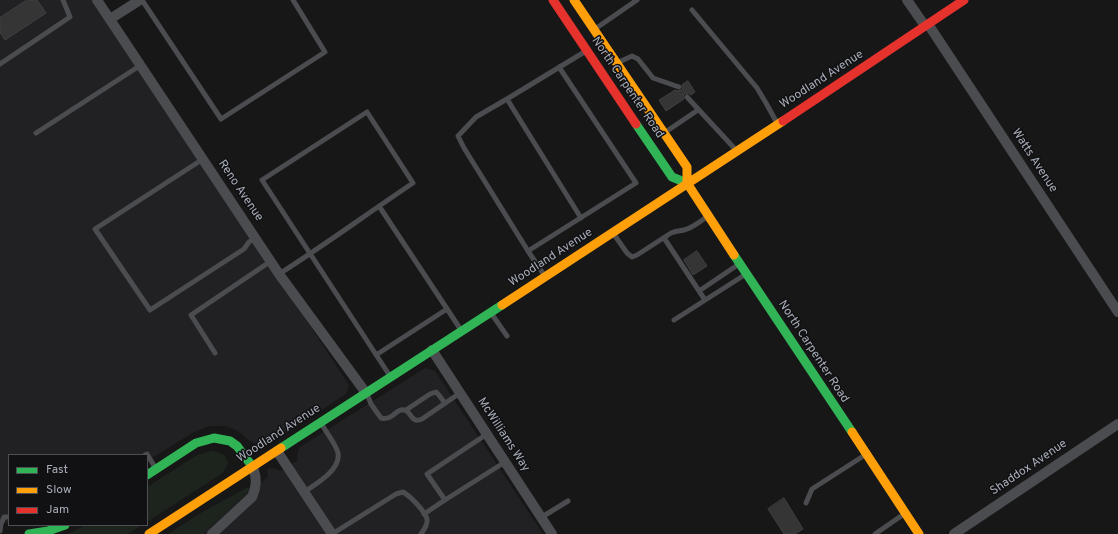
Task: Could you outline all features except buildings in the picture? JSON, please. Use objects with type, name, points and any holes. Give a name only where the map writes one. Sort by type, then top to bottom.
[{"type":"street","name":"Reno Avenue","points":[[97,0],[279,274],[366,393]]},
{"type":"street","points":[[110,19],[139,0]]},
{"type":"street","name":"North Carpenter Road","points":[[553,0],[672,177],[687,183]]},
{"type":"street","points":[[562,0],[564,4],[587,20]]},
{"type":"street","name":"North Carpenter Road","points":[[574,0],[687,167],[687,183],[918,534]]},
{"type":"street","name":"Watts Avenue","points":[[907,0],[926,25],[1118,312]]},
{"type":"street","name":"Woodland Avenue","points":[[149,534],[778,124],[964,0]]},
{"type":"street","name":"McWilliams Way","points":[[432,350],[552,534]]},
{"type":"street","name":"Shaddox Avenue","points":[[954,534],[1118,424]]},
{"type":"street","points":[[148,474],[196,443],[214,438],[230,441],[237,446],[255,472],[255,489],[252,496],[212,534],[208,532],[205,534]]},
{"type":"street","points":[[277,451],[332,534]]},
{"type":"street","points":[[29,534],[48,531],[62,526]]},
{"type":"lane","points":[[0,64],[70,17],[63,0]]},
{"type":"lane","points":[[139,0],[221,119],[325,52],[293,0]]},
{"type":"lane","points":[[594,30],[637,0]]},
{"type":"lane","points":[[692,10],[756,88],[778,124]]},
{"type":"lane","points":[[545,276],[528,251],[458,136],[476,117],[507,100],[586,50]]},
{"type":"lane","points":[[617,63],[632,56],[638,59],[653,78],[679,87]]},
{"type":"lane","points":[[36,133],[140,65]]},
{"type":"lane","points":[[528,251],[636,183],[559,67]]},
{"type":"lane","points":[[687,97],[737,150]]},
{"type":"lane","points":[[507,100],[581,218]]},
{"type":"lane","points":[[664,133],[698,110]]},
{"type":"lane","points":[[279,274],[310,253],[379,206],[413,183],[367,112],[262,180],[310,253],[390,377]]},
{"type":"lane","points":[[203,159],[95,229],[150,310],[244,248],[255,238]]},
{"type":"lane","points":[[379,206],[462,331]]},
{"type":"lane","points":[[612,232],[627,253],[632,257],[677,230],[689,228],[708,216]]},
{"type":"lane","points":[[664,238],[705,300]]},
{"type":"lane","points":[[215,353],[191,315],[271,261]]},
{"type":"lane","points":[[699,291],[740,264]]},
{"type":"lane","points":[[674,320],[746,273]]},
{"type":"lane","points":[[376,355],[447,309]]},
{"type":"lane","points":[[491,312],[507,336]]},
{"type":"lane","points":[[366,393],[371,404],[381,418],[385,419],[401,410],[406,410],[430,394],[436,392],[445,404]]},
{"type":"lane","points":[[406,410],[414,420],[418,421],[460,393]]},
{"type":"lane","points":[[304,492],[321,480],[336,464],[338,455],[336,449],[320,422]]},
{"type":"lane","points":[[445,500],[427,474],[487,434]]},
{"type":"lane","points":[[806,504],[812,489],[866,454]]},
{"type":"lane","points":[[148,456],[157,469]]},
{"type":"lane","points":[[424,514],[505,462]]},
{"type":"lane","points":[[332,534],[396,494],[403,492],[410,496],[427,519],[427,525],[421,534]]},
{"type":"lane","points":[[542,517],[568,501]]},
{"type":"lane","points":[[874,534],[905,513]]},
{"type":"lane","points":[[0,531],[4,517],[8,516]]},
{"type":"shaded area","points":[[0,0],[96,0],[349,385],[346,394],[272,442],[259,445],[248,440],[238,431],[225,426],[209,426],[194,432],[148,460],[148,454],[8,454],[8,523],[0,522]]},
{"type":"shaded area","points":[[425,368],[435,371],[543,534],[200,534],[217,522],[251,489],[268,477],[267,469],[274,468],[280,471],[298,460],[297,454],[300,447]]},
{"type":"shaded area","points":[[211,451],[220,453],[224,455],[228,463],[225,470],[221,474],[148,521],[148,486],[197,455]]},
{"type":"shaded area","points":[[248,487],[251,489],[217,522],[200,534],[168,534],[204,511]]},
{"type":"shaded area","points":[[84,526],[140,526],[128,534],[67,534]]},
{"type":"traffic: fast","points":[[636,124],[672,177],[687,183]]},
{"type":"traffic: fast","points":[[734,255],[852,432]]},
{"type":"traffic: fast","points":[[281,448],[502,305]]},
{"type":"traffic: fast","points":[[148,474],[196,443],[214,438],[230,441],[237,446],[252,466]]},
{"type":"traffic: fast","points":[[29,534],[48,531],[62,526]]},
{"type":"traffic: slow","points":[[574,0],[687,167],[687,183],[734,255]]},
{"type":"traffic: slow","points":[[502,305],[783,121]]},
{"type":"traffic: slow","points":[[852,432],[919,534]]},
{"type":"traffic: slow","points":[[149,534],[281,448]]},
{"type":"traffic: jam","points":[[553,0],[636,124]]},
{"type":"traffic: jam","points":[[783,121],[964,0]]}]
